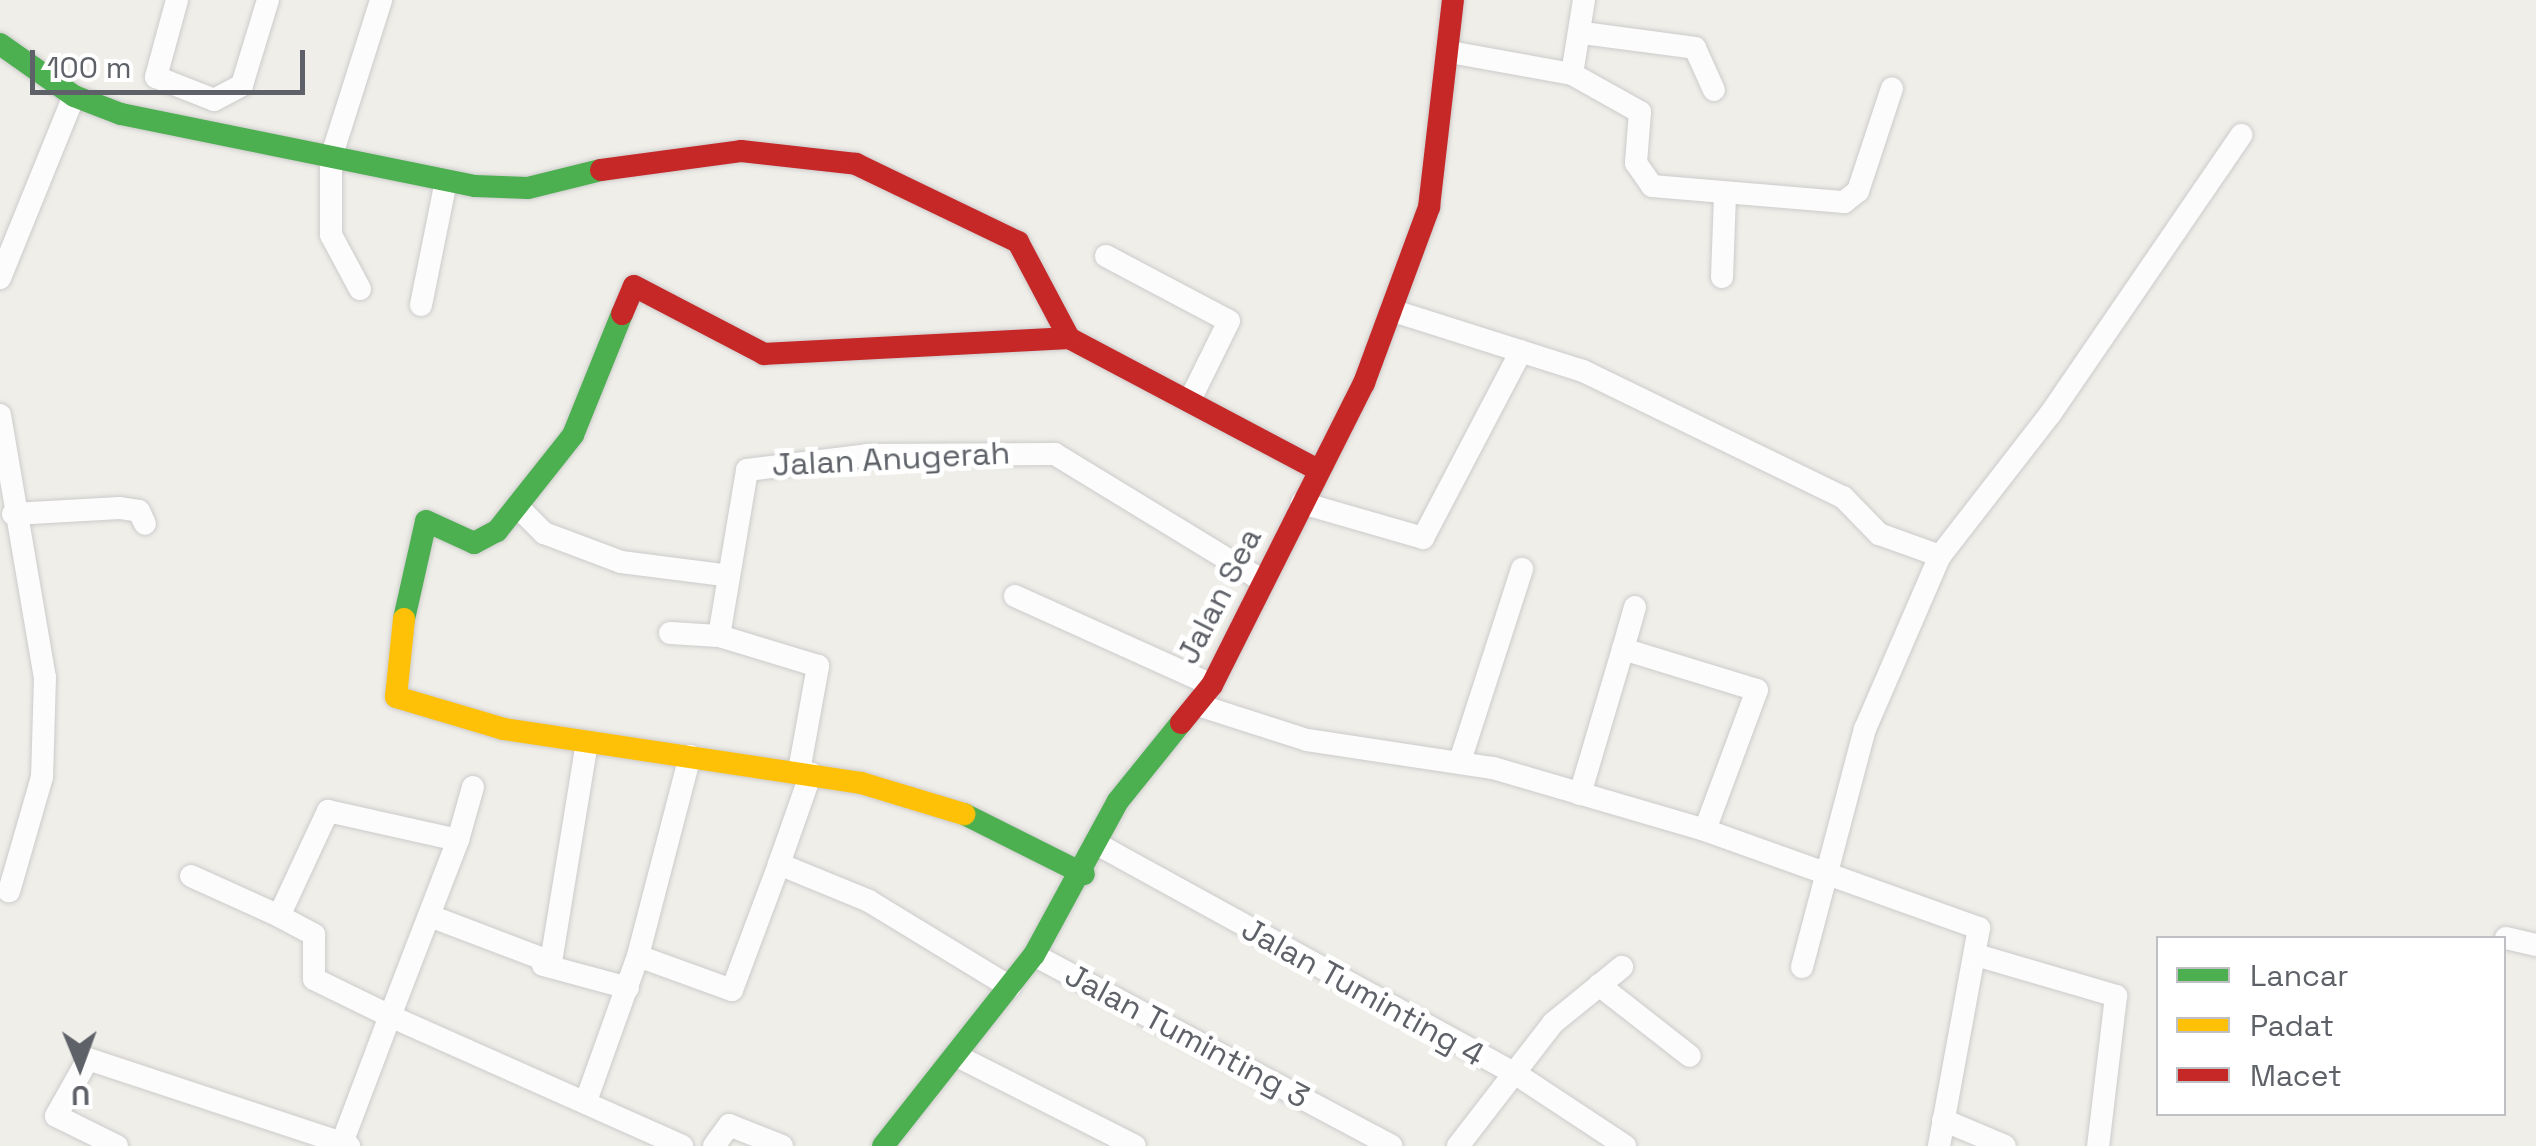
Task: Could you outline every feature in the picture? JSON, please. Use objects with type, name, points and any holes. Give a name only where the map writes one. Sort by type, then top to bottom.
[{"type":"street","points":[[176,0],[156,76],[192,97],[230,96],[242,85],[268,0]]},
{"type":"street","points":[[360,289],[331,234],[331,158],[381,0]]},
{"type":"street","name":"Jalan Sea","points":[[883,1146],[1034,955],[1084,874],[1129,785],[1212,684],[1263,582],[1394,311],[1429,206],[1454,0]]},
{"type":"street","points":[[1572,74],[1583,33],[1584,0]]},
{"type":"street","points":[[1583,33],[1695,48],[1714,90]]},
{"type":"street","points":[[0,44],[74,96],[176,128],[446,181],[528,188],[665,155],[742,150],[856,164],[1018,242],[1069,338]]},
{"type":"street","points":[[1450,52],[1572,74],[1640,112],[1644,182],[1725,194],[1854,198],[1892,88]]},
{"type":"street","points":[[0,278],[74,96]]},
{"type":"street","points":[[176,128],[192,97]]},
{"type":"street","points":[[1802,967],[1865,729],[1940,556],[2052,413],[2241,135]]},
{"type":"street","points":[[421,305],[446,181]]},
{"type":"street","points":[[1722,277],[1725,194]]},
{"type":"street","points":[[1106,256],[1229,320],[1191,398]]},
{"type":"street","points":[[1084,874],[968,815],[805,772],[587,742],[396,697],[409,569],[426,521],[482,544],[518,508],[572,434],[638,284],[743,348],[780,356],[1069,338],[1191,398],[1318,470]]},
{"type":"street","points":[[1394,311],[1520,351],[1779,464],[1842,496],[1878,534],[1940,556]]},
{"type":"street","points":[[1302,503],[1423,538],[1520,351]]},
{"type":"street","points":[[0,415],[13,514],[9,556],[43,653],[42,777],[9,891]]},
{"type":"street","name":"Jalan Anugerah","points":[[719,636],[722,575],[747,470],[1039,451],[1263,582]]},
{"type":"street","points":[[13,514],[120,508],[139,511],[146,524]]},
{"type":"street","points":[[518,508],[544,533],[622,562],[722,575]]},
{"type":"street","points":[[1460,761],[1522,569]]},
{"type":"street","points":[[1014,596],[1212,684]]},
{"type":"street","points":[[1580,794],[1635,607]]},
{"type":"street","points":[[638,956],[732,990],[779,864],[805,772],[818,666],[719,636],[670,633]]},
{"type":"street","points":[[1623,649],[1758,690],[1705,830]]},
{"type":"street","points":[[1198,705],[1307,740],[1460,761],[1580,794],[1705,830],[1827,881],[1979,928],[1938,1146]]},
{"type":"street","points":[[543,965],[552,959],[587,742]]},
{"type":"street","points":[[586,1101],[638,956],[690,756]]},
{"type":"street","points":[[118,1146],[56,1116],[88,1059],[346,1144],[458,840],[473,787]]},
{"type":"street","points":[[280,916],[328,811],[458,840]]},
{"type":"street","name":"Jalan Tuminting 4","points":[[1096,844],[1519,1076],[1625,1146]]},
{"type":"street","points":[[779,864],[869,901],[1010,987]]},
{"type":"street","points":[[191,876],[314,935],[314,979],[682,1146]]},
{"type":"street","points":[[430,916],[543,965],[628,988]]},
{"type":"street","points":[[2506,938],[2536,946]]},
{"type":"street","name":"Jalan Tuminting 3","points":[[1034,955],[1391,1146]]},
{"type":"street","points":[[1976,955],[2116,996],[2098,1146]]},
{"type":"street","points":[[1458,1146],[1519,1076],[1553,1024],[1622,967]]},
{"type":"street","points":[[1599,985],[1690,1056]]},
{"type":"street","points":[[956,1056],[1125,1143]]},
{"type":"street","points":[[1944,1120],[2005,1146]]},
{"type":"street","points":[[714,1146],[729,1125],[782,1146]]},
{"type":"traffic: fast","points":[[0,44],[74,96],[121,114],[475,186],[528,188],[601,170]]},
{"type":"traffic: fast","points":[[404,619],[426,521],[474,543],[497,531],[573,435],[622,314]]},
{"type":"traffic: fast","points":[[883,1146],[1034,955],[1118,801],[1181,723]]},
{"type":"traffic: fast","points":[[964,814],[1084,874]]},
{"type":"traffic: slow","points":[[404,619],[396,697],[504,729],[861,783],[964,814]]},
{"type":"traffic: jam","points":[[1181,723],[1212,685],[1364,383],[1429,207],[1453,0]]},
{"type":"traffic: jam","points":[[601,170],[741,151],[856,164],[1018,242],[1069,338],[1318,470]]},
{"type":"traffic: jam","points":[[622,314],[634,286],[764,354],[1069,338]]}]
